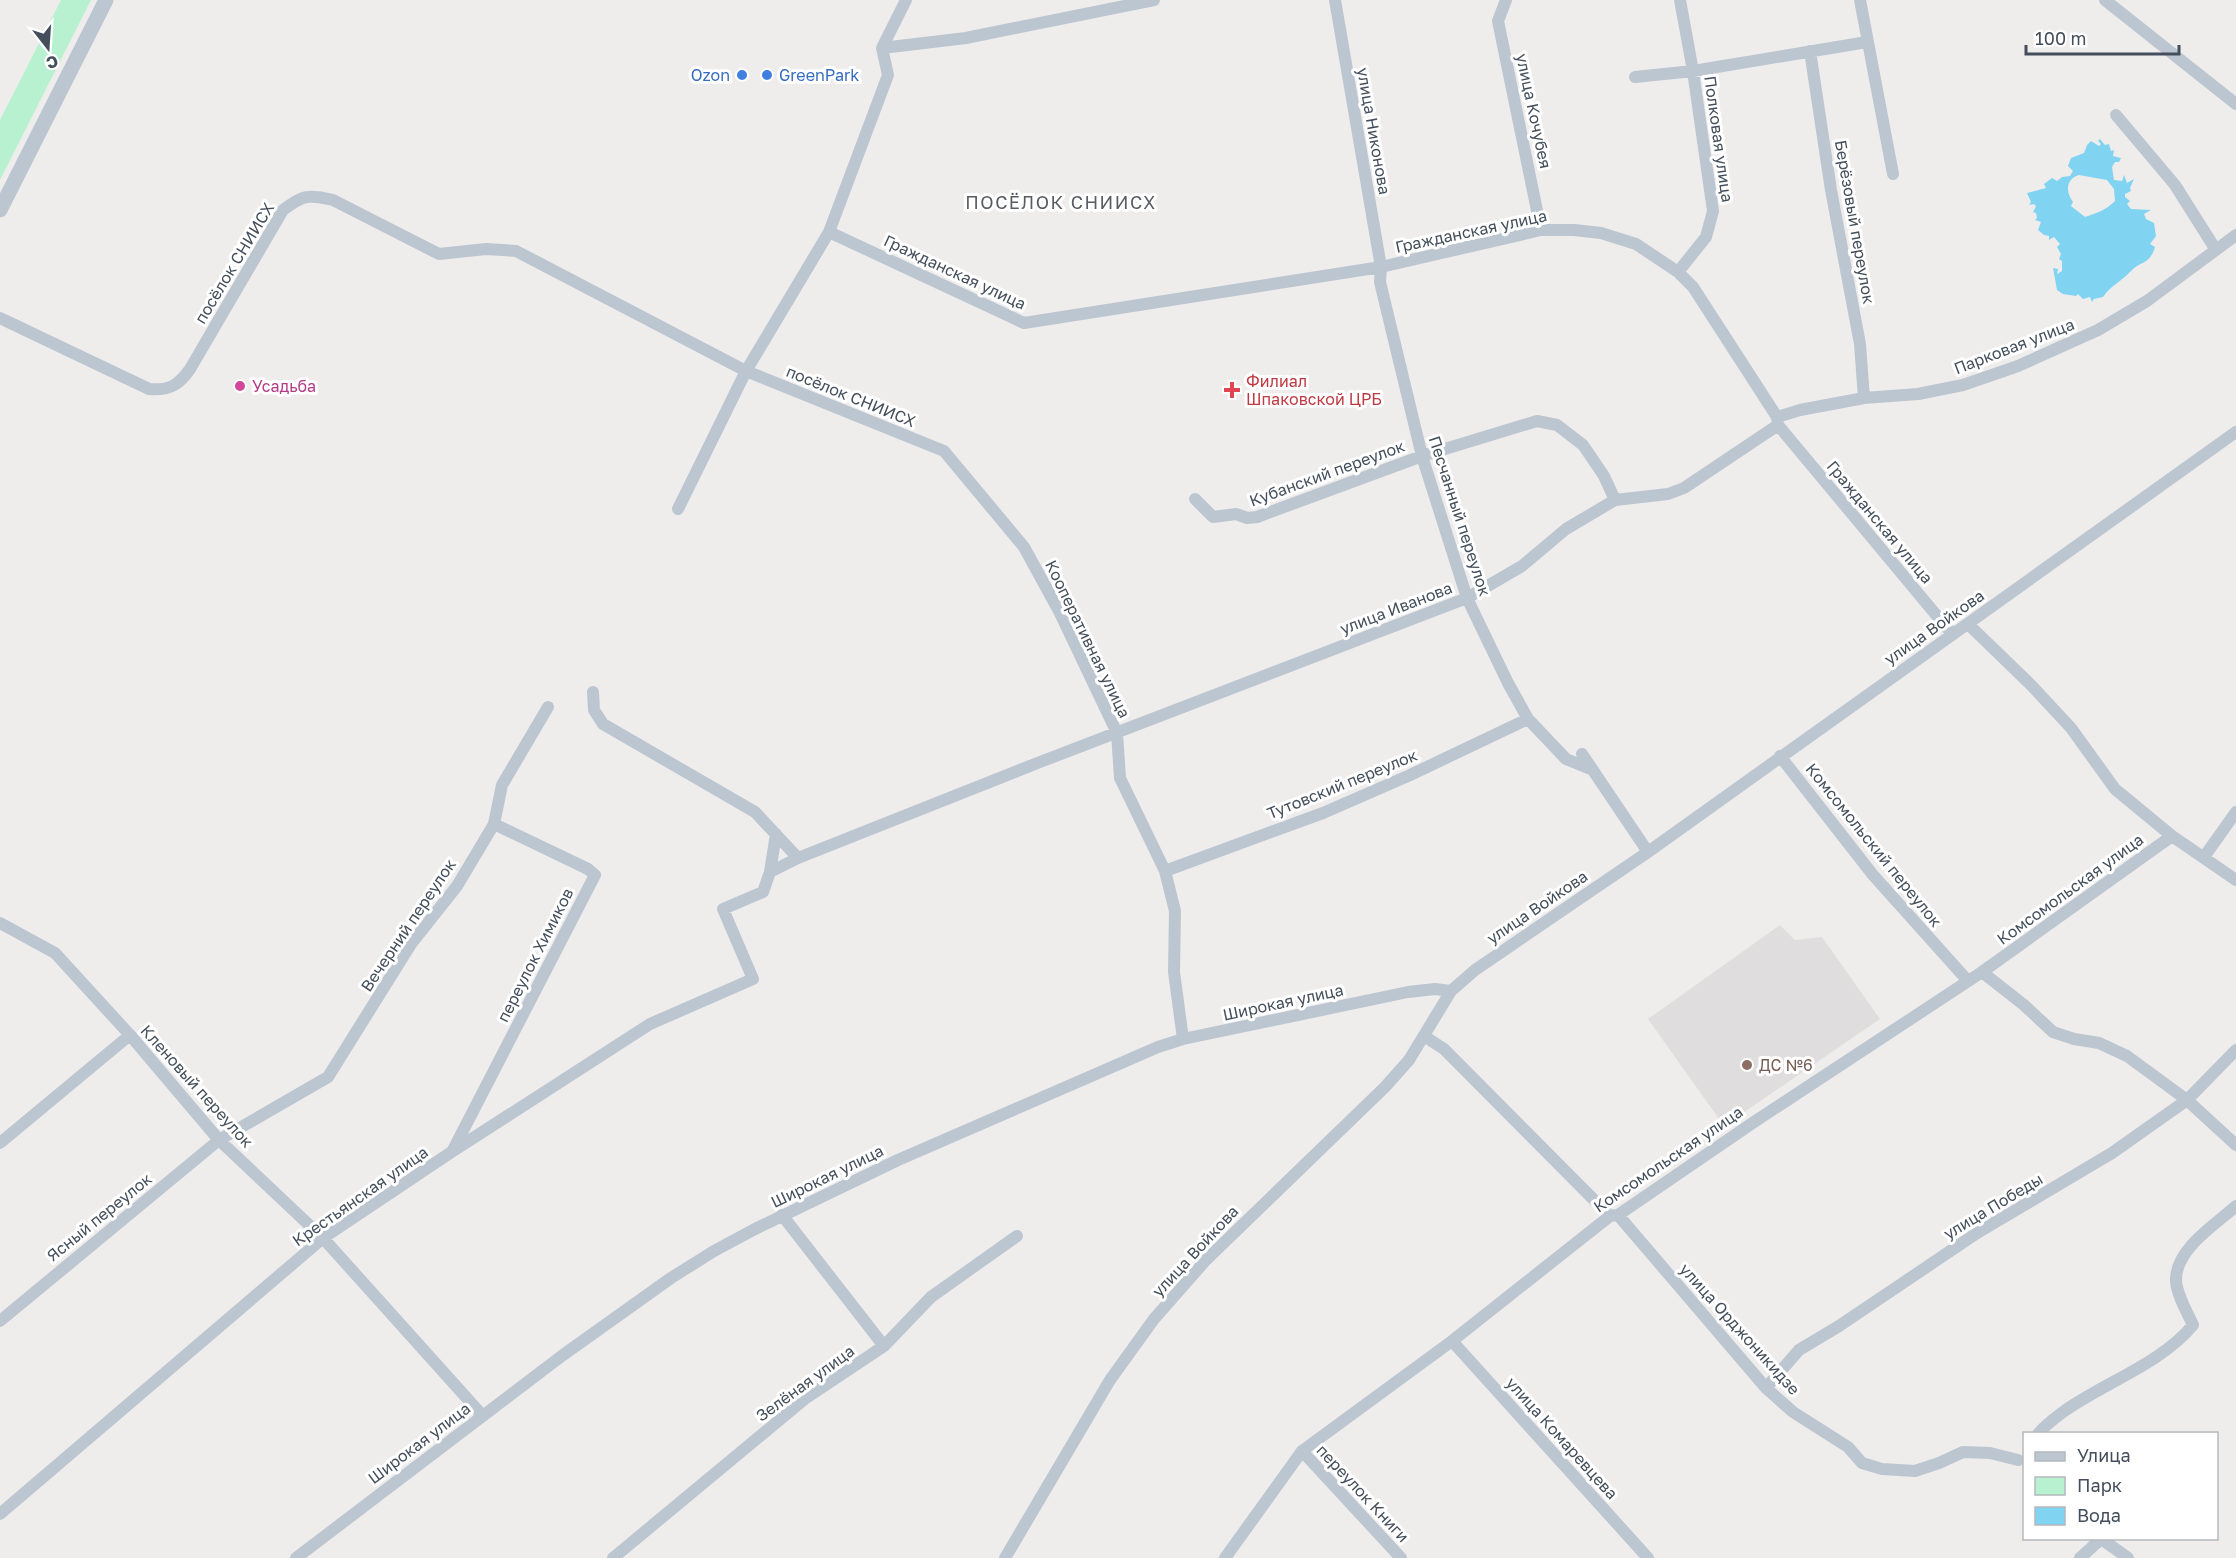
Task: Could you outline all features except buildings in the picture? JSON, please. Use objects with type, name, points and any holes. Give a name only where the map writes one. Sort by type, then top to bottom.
[{"type":"street","points":[[0,210],[106,0]]},
{"type":"street","points":[[678,509],[746,371],[829,232],[888,75],[882,48],[906,0]]},
{"type":"street","points":[[882,48],[966,38],[1154,0]]},
{"type":"street","name":"улица Никонова","points":[[1335,0],[1381,267]]},
{"type":"street","name":"улица Кочубея","points":[[1506,0],[1498,21],[1541,230]]},
{"type":"street","name":"Полковая улица","points":[[1678,272],[1706,237],[1713,211],[1693,71],[1680,0]]},
{"type":"street","points":[[1860,0],[1893,174]]},
{"type":"street","points":[[2104,0],[2236,104]]},
{"type":"street","points":[[1635,77],[1693,71],[1867,42]]},
{"type":"street","name":"Берёзовый переулок","points":[[1810,51],[1831,190],[1860,344],[1864,398]]},
{"type":"street","points":[[2116,115],[2175,185],[2216,250]]},
{"type":"street","name":"посёлок СНИИСХ","points":[[0,318],[149,389],[161,390],[173,387],[190,369],[283,210],[303,196],[314,196],[333,200],[439,254],[486,249],[516,251],[746,371],[944,451]]},
{"type":"street","name":"Гражданская улица","points":[[829,232],[1024,323],[1381,267],[1541,230],[1601,233],[1636,244],[1678,272],[1692,287],[1777,421],[1952,634]]},
{"type":"street","name":"Парковая улица","points":[[1777,421],[1800,410],[1864,398],[1918,394],[1963,385],[2018,366],[2098,330],[2147,301],[2236,235]]},
{"type":"street","name":"Песчанный переулок","points":[[1381,267],[1380,282],[1422,456],[1467,598],[1528,719],[1566,759],[1593,770]]},
{"type":"street","name":"Кубанский переулок","points":[[1195,498],[1213,518],[1236,514],[1248,518],[1257,517],[1422,456],[1537,421],[1557,424],[1583,445],[1604,476],[1614,500]]},
{"type":"street","name":"улица Иванова","points":[[770,872],[798,858],[998,779],[1467,598],[1522,566],[1566,529],[1614,500],[1668,494],[1684,488],[1777,421]]},
{"type":"street","name":"улица Войкова","points":[[1005,1558],[1110,1380],[1154,1319],[1204,1261],[1385,1087],[1409,1060],[1451,991],[1475,970],[1647,852],[2236,432]]},
{"type":"street","name":"Кооперативная улица","points":[[944,451],[1024,547],[1059,611],[1117,733],[1120,778],[1165,871],[1175,911],[1174,972],[1183,1039]]},
{"type":"street","points":[[1968,624],[2032,686],[2071,728],[2115,789],[2172,836],[2236,880]]},
{"type":"street","points":[[594,692],[594,710],[603,724],[755,812],[798,858]]},
{"type":"street","name":"Вечерний переулок","points":[[219,1140],[328,1077],[411,944],[457,886],[494,824],[502,784],[548,707]]},
{"type":"street","name":"Тутовский переулок","points":[[1165,871],[1323,813],[1528,719]]},
{"type":"street","points":[[1582,754],[1647,852]]},
{"type":"street","name":"Комсомольский переулок","points":[[1780,756],[1812,794],[1873,875],[1968,981]]},
{"type":"street","points":[[2204,857],[2236,812]]},
{"type":"street","name":"переулок Химиков","points":[[453,1151],[595,875],[588,869],[494,824]]},
{"type":"street","points":[[770,872],[776,834]]},
{"type":"street","name":"Комсомольская улица","points":[[1225,1558],[1302,1451],[1452,1341],[1614,1216],[1982,972],[2172,836]]},
{"type":"street","name":"Крестьянская улица","points":[[0,1514],[324,1238],[453,1151],[651,1024],[753,980],[723,909],[763,892],[770,872]]},
{"type":"street","name":"Кленовый переулок","points":[[0,923],[55,953],[130,1035],[219,1140],[324,1238],[482,1415]]},
{"type":"street","points":[[1982,972],[2024,1005],[2053,1032],[2074,1039],[2099,1043],[2127,1056],[2187,1100],[2236,1145]]},
{"type":"street","name":"Широкая улица","points":[[296,1558],[482,1415],[672,1278],[714,1251],[782,1215],[898,1160],[1109,1067],[1183,1039],[1408,992],[1435,989],[1451,991]]},
{"type":"street","points":[[0,1143],[130,1035]]},
{"type":"street","name":"улица Орджоникидзе","points":[[1424,1036],[1444,1049],[1614,1216],[1766,1388],[1793,1413],[1848,1447],[1862,1462],[1882,1469],[1915,1471],[1964,1452],[1990,1453],[2022,1459]]},
{"type":"street","name":"улица Победы","points":[[1766,1388],[1799,1350],[1808,1343],[1839,1326],[1977,1233],[2112,1153],[2187,1100],[2236,1050]]},
{"type":"street","name":"Ясный переулок","points":[[0,1320],[219,1140]]},
{"type":"street","points":[[2040,1432],[2044,1426],[2083,1397],[2144,1363],[2187,1332],[2193,1325],[2176,1282],[2180,1261],[2194,1244],[2236,1206]]},
{"type":"street","points":[[782,1215],[884,1346]]},
{"type":"street","name":"Зелёная улица","points":[[613,1558],[806,1398],[884,1346],[931,1297],[1017,1236]]},
{"type":"street","name":"улица Комаревцева","points":[[1452,1341],[1648,1558]]},
{"type":"street","name":"переулок Книги","points":[[1302,1451],[1401,1558]]},
{"type":"street","points":[[2080,1558],[2100,1540]]},
{"type":"street","points":[[2102,1540],[2128,1558]]},
{"type":"shaded area","name":"ДС №6","points":[[1780,925],[1795,940],[1822,937],[1880,1019],[1724,1126],[1648,1019]]},
{"type":"green space","points":[[61,0],[91,0],[0,180],[0,120]]},
{"type":"water","points":[[2100,139],[2105,145],[2109,144],[2111,151],[2114,150],[2113,156],[2121,158],[2112,167],[2114,180],[2122,181],[2124,175],[2127,183],[2134,179],[2131,191],[2125,194],[2130,201],[2127,204],[2131,209],[2151,210],[2144,214],[2146,219],[2154,223],[2156,236],[2150,244],[2155,247],[2150,257],[2103,297],[2094,299],[2092,302],[2090,297],[2083,299],[2078,294],[2076,296],[2063,294],[2057,290],[2053,268],[2058,269],[2057,274],[2062,271],[2062,261],[2059,259],[2061,254],[2057,247],[2060,244],[2054,237],[2049,240],[2049,236],[2038,230],[2041,222],[2035,220],[2036,213],[2033,212],[2036,206],[2029,205],[2031,202],[2027,193],[2046,188],[2044,184],[2052,178],[2057,181],[2062,177],[2070,176],[2073,171],[2068,166],[2071,158],[2084,153],[2091,141],[2099,146],[2101,144],[2098,141]],"holes":[[[2079,175],[2107,180],[2114,189],[2115,201],[2108,207],[2085,217],[2071,206],[2073,202],[2068,187],[2074,177]]]},
{"type":"place","name":"Ozon","points":[[742,75]]},
{"type":"place","name":"GreenPark","points":[[767,75]]},
{"type":"place","name":"Усадьба","points":[[240,386]]},
{"type":"place","name":"Филиал Шпаковской ЦРБ","points":[[1232,390]]},
{"type":"place","name":"ДС №6","points":[[1747,1065]]},
{"type":"district","name":"ПОСЁЛОК СНИИСХ","points":[[1061,202]]}]
